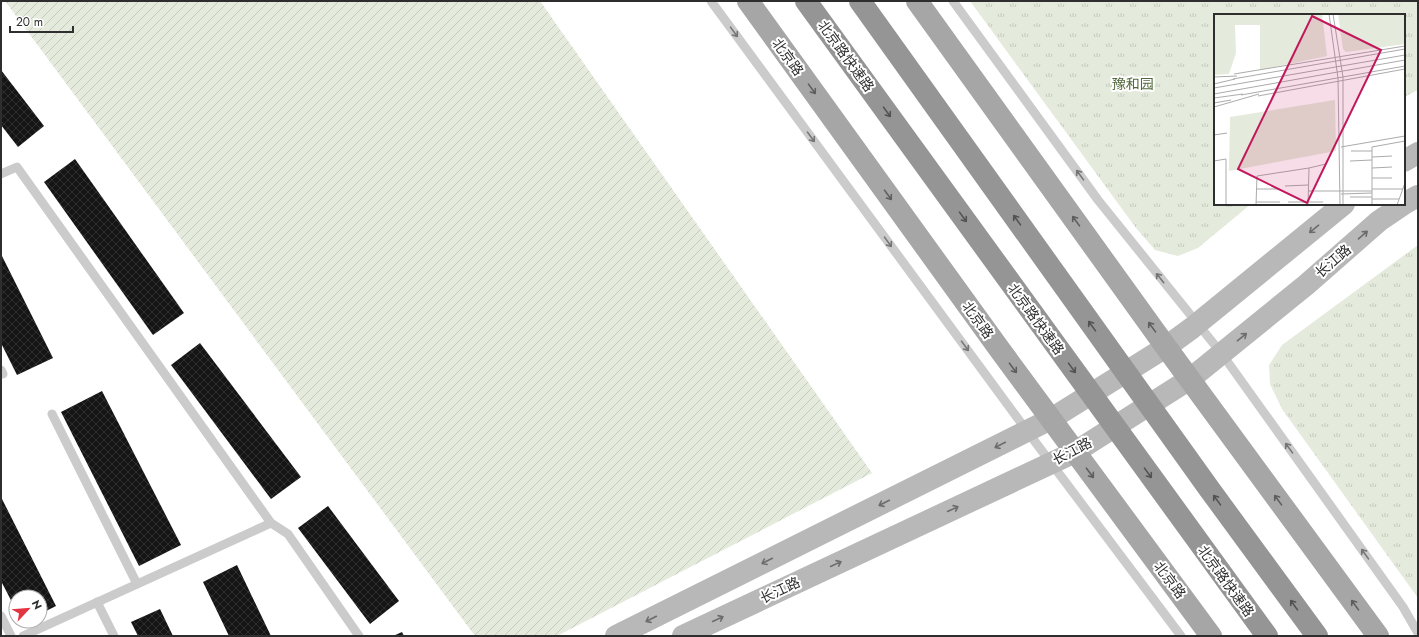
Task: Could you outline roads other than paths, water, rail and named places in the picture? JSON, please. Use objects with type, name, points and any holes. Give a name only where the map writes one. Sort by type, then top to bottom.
[{"type":"highway","name":"北京路快速路","points":[[806,1],[1267,636]]},
{"type":"highway","points":[[860,1],[1210,490],[1317,636]]},
{"type":"main road","name":"北京路","points":[[748,1],[1075,452],[1211,636]]},
{"type":"main road","points":[[917,1],[1166,347],[1378,636]]},
{"type":"street","points":[[1405,160],[1418,153]]},
{"type":"street","name":"长江路","points":[[1405,203],[1418,196]]},
{"type":"street","points":[[616,636],[1051,419],[1166,347],[1197,324],[1343,205]]},
{"type":"street","name":"长江路","points":[[683,636],[1075,452],[1190,379],[1306,285],[1379,221],[1403,205]]},
{"type":"lane","points":[[711,1],[1027,431],[1181,636]]},
{"type":"lane","points":[[953,1],[1098,200],[1222,354],[1404,607],[1418,633]]},
{"type":"lane","points":[[1,174],[17,167],[271,523],[288,534],[359,636]]},
{"type":"lane","points":[[52,414],[137,584]]},
{"type":"lane","points":[[23,636],[271,523]]},
{"type":"lane","points":[[98,602],[114,636]]},
{"type":"lane","points":[[1,616],[10,636]]},
{"type":"park label","name":"豫和园","points":[[1133,84]]}]
